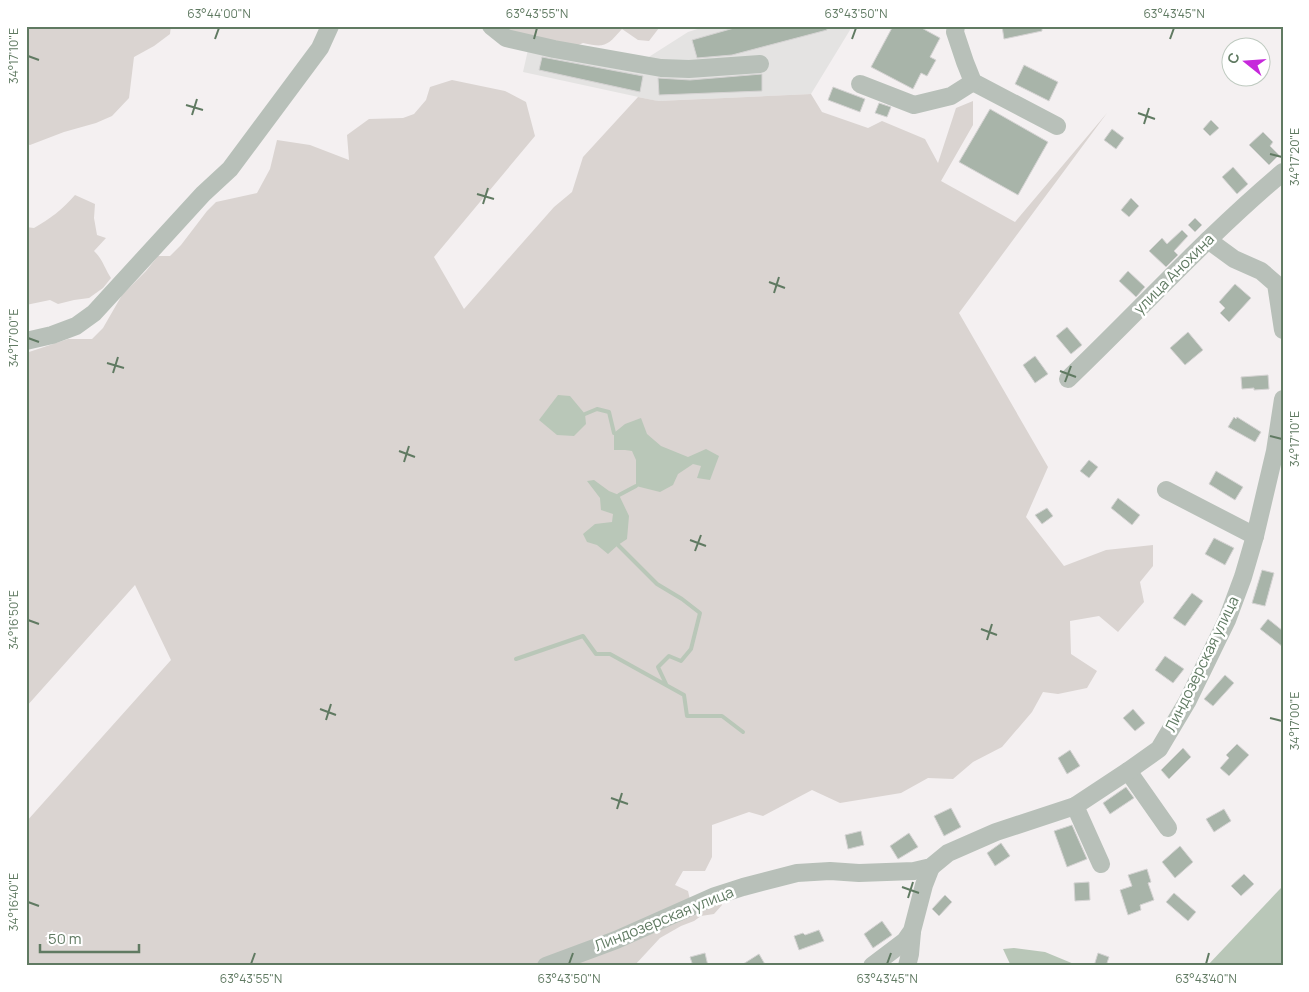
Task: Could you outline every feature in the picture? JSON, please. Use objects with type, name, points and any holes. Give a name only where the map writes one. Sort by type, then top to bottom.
[{"type":"street","points":[[26,341],[52,335],[76,326],[94,313],[203,194],[230,169],[320,48],[330,26]]},
{"type":"street","points":[[491,26],[506,38],[554,49],[661,68],[689,70],[760,64]]},
{"type":"street","points":[[956,26],[955,32],[964,62],[973,82],[1057,126]]},
{"type":"street","points":[[860,84],[914,105],[951,96],[973,82]]},
{"type":"street","name":"улица Анохина","points":[[1068,379],[1208,240],[1283,172]]},
{"type":"street","points":[[1208,240],[1234,259],[1260,271],[1279,283],[1283,330]]},
{"type":"street","name":"Линдозерская улица","points":[[872,966],[906,941],[912,931],[924,885],[932,867],[948,853],[996,832],[1075,806],[1159,749],[1187,702],[1227,620],[1243,577],[1279,450],[1283,399]]},
{"type":"street","points":[[1166,490],[1255,536]]},
{"type":"street","points":[[1128,771],[1168,828]]},
{"type":"street","points":[[1075,806],[1101,864]]},
{"type":"street","name":"Линдозерская улица","points":[[546,966],[616,940],[715,896],[797,873],[830,871],[859,874],[914,871],[932,867]]},
{"type":"street","points":[[907,966],[912,931]]},
{"type":"shaded area","points":[[26,26],[171,26],[170,34],[134,57],[129,98],[112,116],[30,145],[26,144]]},
{"type":"shaded area","points":[[505,26],[659,26],[659,28],[649,41],[638,40],[622,29],[613,39],[605,44],[583,43],[576,46],[507,30]]},
{"type":"shaded area","points":[[707,26],[849,26],[850,30],[811,94],[657,101],[523,72],[530,41],[644,60],[688,32]]},
{"type":"shaded area","points":[[452,80],[505,91],[526,102],[535,136],[434,257],[464,309],[554,207],[572,192],[583,157],[638,97],[658,101],[811,94],[822,112],[868,128],[882,121],[925,139],[938,163],[956,108],[973,101],[973,125],[941,181],[1015,222],[1107,113],[959,313],[1048,467],[1026,517],[1064,566],[1106,550],[1153,545],[1153,566],[1140,582],[1144,602],[1118,632],[1099,616],[1070,621],[1071,654],[1097,671],[1087,688],[1058,694],[1043,692],[1032,712],[1002,747],[973,762],[953,779],[928,778],[901,793],[840,803],[812,790],[763,816],[749,812],[712,825],[712,857],[705,871],[683,871],[675,885],[688,891],[690,900],[614,935],[531,966],[26,966],[26,822],[171,660],[135,585],[26,707],[26,353],[68,339],[92,339],[103,328],[122,295],[158,256],[170,256],[216,202],[257,193],[270,169],[277,140],[310,145],[349,160],[347,135],[369,119],[403,118],[414,114],[426,100],[430,87]]},
{"type":"shaded area","points":[[75,195],[95,204],[94,218],[97,235],[106,238],[94,251],[111,278],[103,288],[89,298],[58,304],[50,300],[26,305],[26,227],[34,228],[45,221]]},
{"type":"shaded area","points":[[558,395],[570,396],[585,414],[586,424],[574,436],[557,435],[539,420]]},
{"type":"shaded area","points":[[641,418],[647,434],[661,446],[688,457],[706,449],[719,456],[710,480],[697,478],[701,466],[693,464],[678,474],[673,485],[660,492],[636,486],[636,460],[632,451],[614,450],[614,433],[625,424]]},
{"type":"shaded area","points":[[594,480],[609,491],[619,495],[629,516],[627,539],[608,554],[597,545],[587,542],[583,534],[595,524],[612,522],[613,514],[601,510],[600,498],[587,481]]},
{"type":"shaded area","points":[[1283,886],[1283,966],[1207,966],[1279,890]]},
{"type":"shaded area","points":[[719,900],[722,905],[714,914],[701,916],[660,938],[634,966],[562,966]]},
{"type":"shaded area","points":[[1014,948],[1045,952],[1076,966],[1011,966],[1003,949]]},
{"type":"building","points":[[741,26],[826,26],[827,30],[732,55],[697,58],[692,40]]},
{"type":"building","points":[[893,26],[918,26],[940,38],[930,57],[936,60],[927,76],[921,73],[913,89],[871,67]]},
{"type":"building","points":[[1002,26],[1042,26],[1042,31],[1004,39]]},
{"type":"building","points":[[542,57],[643,76],[640,92],[539,70]]},
{"type":"building","points":[[1024,65],[1058,82],[1049,101],[1015,84]]},
{"type":"building","points":[[762,74],[762,91],[659,95],[658,78],[690,80]]},
{"type":"building","points":[[833,87],[865,99],[860,112],[828,100]]},
{"type":"building","points":[[879,103],[891,107],[887,117],[875,113]]},
{"type":"building","points":[[990,109],[1048,142],[1018,195],[959,162]]},
{"type":"building","points":[[1211,120],[1219,128],[1210,136],[1203,129]]},
{"type":"building","points":[[1112,129],[1124,138],[1116,149],[1104,140]]},
{"type":"building","points":[[1263,132],[1273,142],[1270,146],[1279,155],[1269,165],[1249,145]]},
{"type":"building","points":[[1233,167],[1248,184],[1237,194],[1222,177]]},
{"type":"building","points":[[1131,198],[1139,206],[1129,217],[1121,210]]},
{"type":"building","points":[[1195,218],[1202,225],[1195,232],[1188,225]]},
{"type":"building","points":[[1182,230],[1188,236],[1174,251],[1178,255],[1166,267],[1149,251],[1162,238],[1167,244]]},
{"type":"building","points":[[1128,271],[1145,287],[1136,297],[1119,281]]},
{"type":"building","points":[[1235,284],[1251,298],[1229,322],[1220,313],[1225,308],[1219,302]]},
{"type":"building","points":[[1067,327],[1082,345],[1071,354],[1056,336]]},
{"type":"building","points":[[1188,332],[1203,350],[1185,365],[1170,348]]},
{"type":"building","points":[[1035,356],[1048,374],[1035,383],[1023,365]]},
{"type":"building","points":[[1268,375],[1269,389],[1242,389],[1241,377]]},
{"type":"building","points":[[1234,417],[1261,432],[1255,442],[1228,427]]},
{"type":"building","points":[[1089,460],[1098,467],[1089,478],[1080,471]]},
{"type":"building","points":[[1216,471],[1243,487],[1235,500],[1209,484]]},
{"type":"building","points":[[1118,498],[1140,515],[1132,525],[1111,508]]},
{"type":"building","points":[[1047,508],[1053,516],[1042,524],[1035,515]]},
{"type":"building","points":[[1214,538],[1234,548],[1225,565],[1205,554]]},
{"type":"building","points":[[1262,570],[1274,573],[1265,606],[1252,603]]},
{"type":"building","points":[[1192,593],[1203,601],[1185,626],[1173,618]]},
{"type":"building","points":[[1268,619],[1283,631],[1283,647],[1260,629]]},
{"type":"building","points":[[1165,656],[1184,669],[1173,683],[1155,670]]},
{"type":"building","points":[[1225,675],[1234,683],[1213,706],[1204,699]]},
{"type":"building","points":[[1133,709],[1145,723],[1135,731],[1123,718]]},
{"type":"building","points":[[1237,744],[1249,755],[1229,776],[1220,768],[1229,758],[1226,755]]},
{"type":"building","points":[[1183,748],[1191,757],[1169,779],[1161,770]]},
{"type":"building","points":[[1070,750],[1080,766],[1067,774],[1058,758]]},
{"type":"building","points":[[1126,787],[1134,798],[1110,814],[1103,803]]},
{"type":"building","points":[[951,808],[961,827],[944,836],[934,816]]},
{"type":"building","points":[[1224,809],[1231,821],[1214,832],[1206,819]]},
{"type":"building","points":[[1072,825],[1087,859],[1067,867],[1054,831]]},
{"type":"building","points":[[861,831],[864,845],[848,849],[845,835]]},
{"type":"building","points":[[909,833],[918,847],[898,859],[890,846]]},
{"type":"building","points":[[1001,843],[1010,856],[995,866],[987,853]]},
{"type":"building","points":[[1180,846],[1193,862],[1175,878],[1162,862]]},
{"type":"building","points":[[1147,869],[1151,882],[1148,883],[1154,900],[1140,905],[1141,910],[1128,915],[1120,890],[1132,886],[1128,875]]},
{"type":"building","points":[[1244,874],[1254,884],[1241,896],[1231,886]]},
{"type":"building","points":[[1089,882],[1090,900],[1075,901],[1074,883]]},
{"type":"building","points":[[1174,893],[1196,912],[1188,921],[1166,902]]},
{"type":"building","points":[[945,895],[952,902],[939,916],[932,909]]},
{"type":"building","points":[[882,921],[892,935],[873,948],[864,934]]},
{"type":"building","points":[[819,930],[824,941],[799,950],[794,936],[803,933],[805,935]]},
{"type":"building","points":[[705,953],[708,966],[693,966],[690,957]]},
{"type":"building","points":[[1098,953],[1109,957],[1106,966],[1094,966]]},
{"type":"building","points":[[759,954],[766,966],[740,966]]},
{"type":"waterway","points":[[585,414],[597,409],[609,412],[614,433]]},
{"type":"waterway","points":[[619,495],[636,486]]},
{"type":"waterway","points":[[618,545],[657,584],[682,599],[700,613],[691,649],[681,661],[669,656],[658,667],[666,684]]},
{"type":"waterway","points":[[516,659],[583,636],[596,654],[610,654],[684,695],[687,716],[722,716],[743,732]]}]
